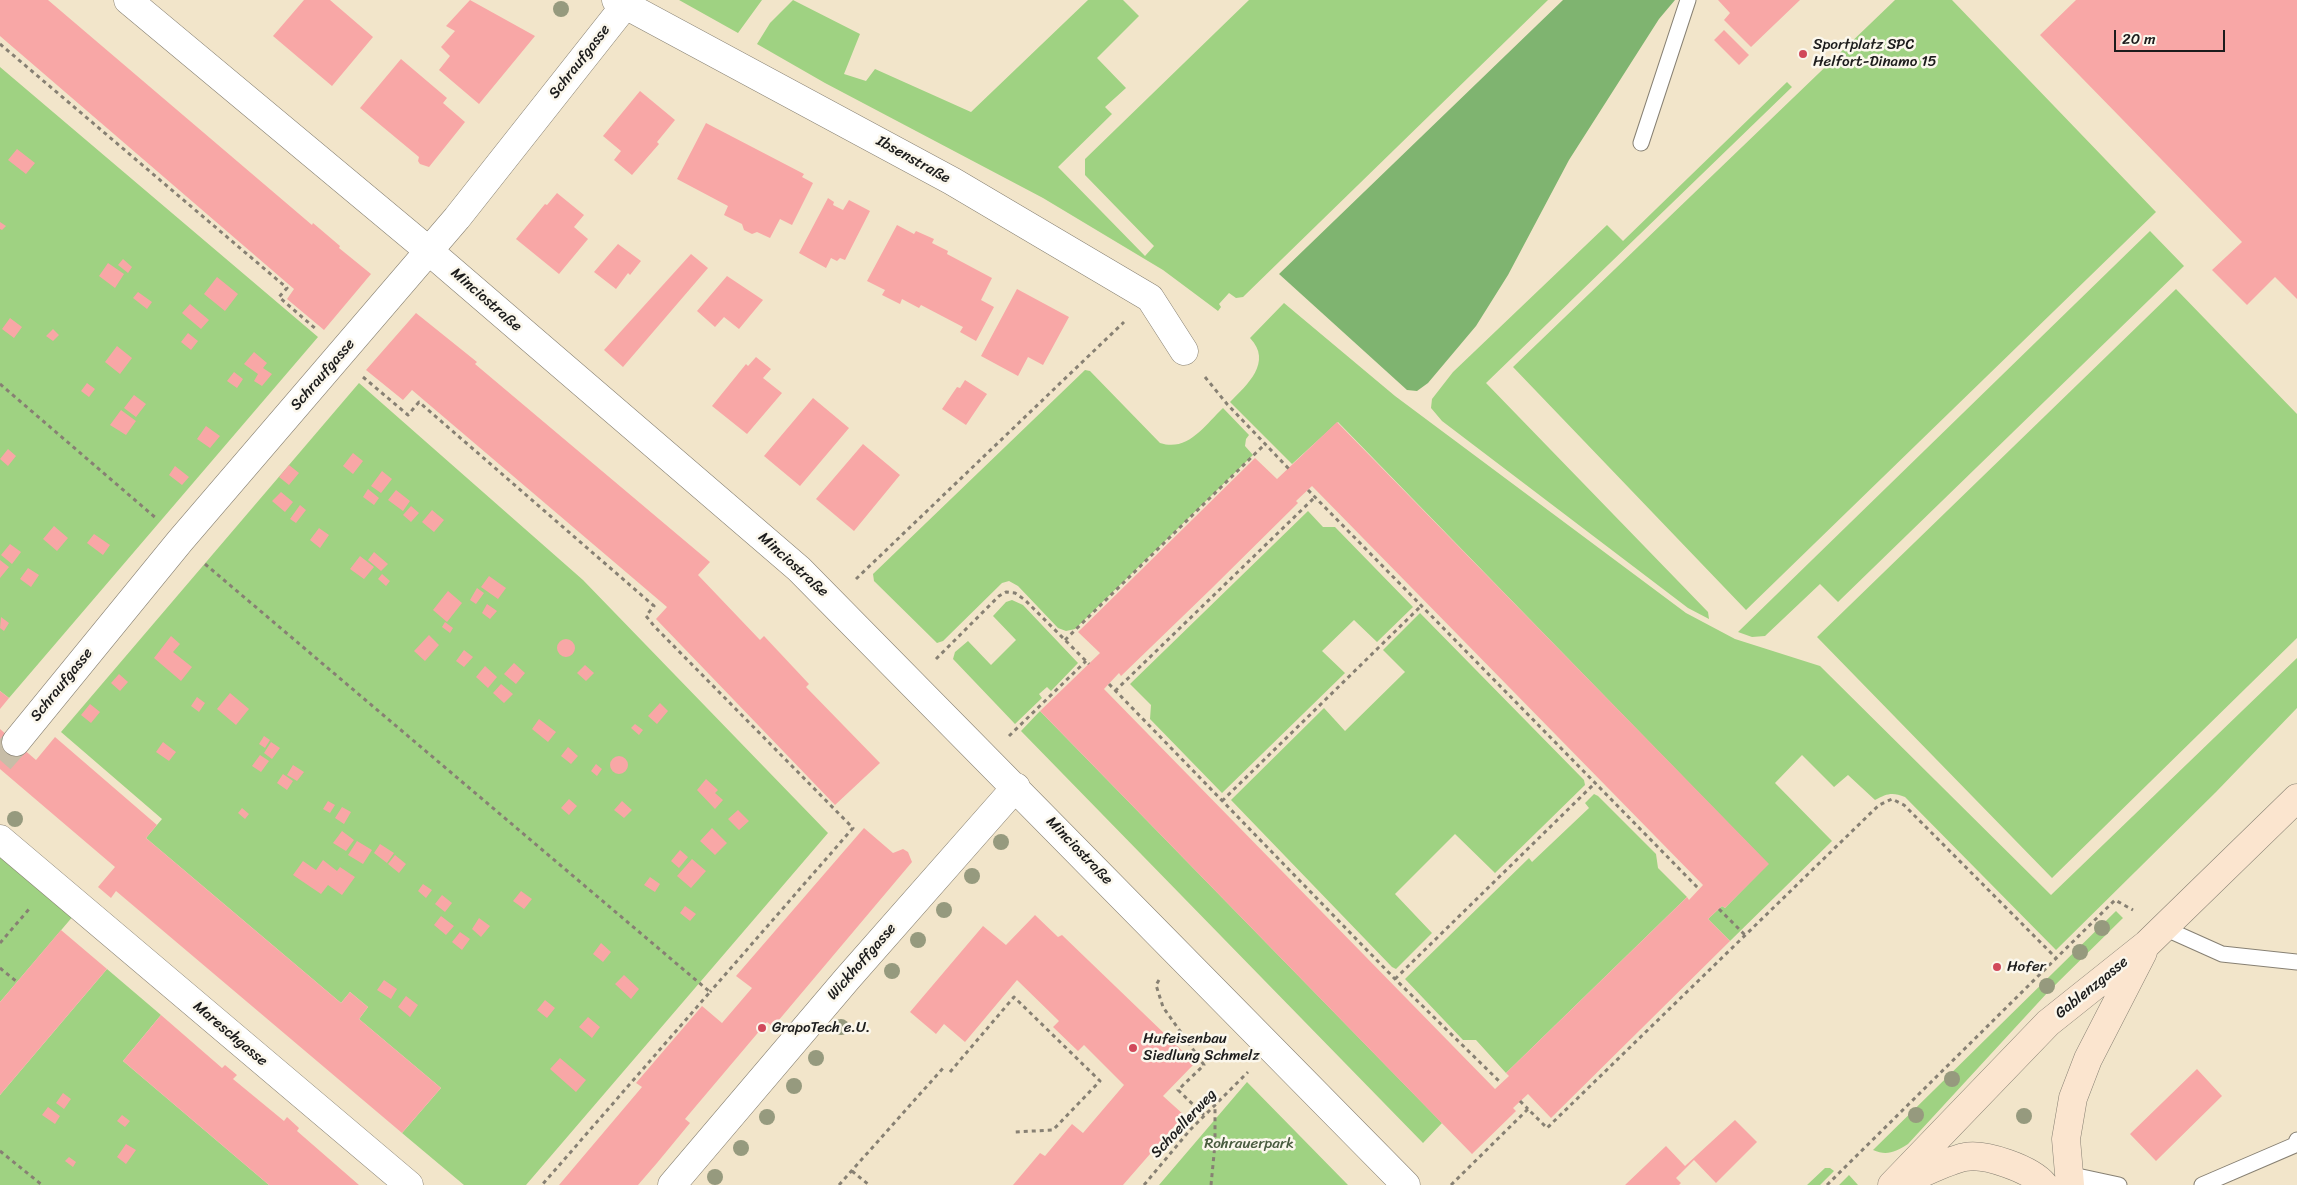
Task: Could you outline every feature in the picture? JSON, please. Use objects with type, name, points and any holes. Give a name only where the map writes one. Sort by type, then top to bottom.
[{"type":"main road","name":"Gablenzgasse","points":[[1893,1185],[2048,1023],[2155,936],[2297,798]]},
{"type":"main road","points":[[1893,1185],[1966,1157],[1995,1160],[2018,1168],[2040,1180],[2060,1181],[2073,1098],[2088,1059],[2155,936]]},
{"type":"street","name":"Minciostraße","points":[[128,0],[429,251],[800,569],[1406,1185]]},
{"type":"street","name":"Schraufgasse","points":[[16,742],[180,541],[457,218],[621,2]]},
{"type":"street","name":"Ibsenstraße","points":[[621,2],[952,181],[1150,298],[1184,351]]},
{"type":"street","name":"Wickhoffgasse","points":[[672,1185],[854,972],[1016,787]]},
{"type":"street","name":"Mareschgasse","points":[[0,839],[409,1185]]},
{"type":"lane","points":[[1641,142],[1688,0]]},
{"type":"lane","points":[[2155,936],[2222,954],[2297,962]]},
{"type":"lane","points":[[2202,1185],[2296,1144]]},
{"type":"lane","points":[[2060,1181],[2119,1185]]},
{"type":"path","points":[[0,44],[287,288],[279,297],[343,352],[363,378],[408,415],[419,402],[654,606],[646,616],[654,626],[854,828],[542,1185]]},
{"type":"path","points":[[833,602],[1150,298]]},
{"type":"path","points":[[0,384],[161,522],[180,541],[710,992]]},
{"type":"path","points":[[1227,404],[1289,469]]},
{"type":"path","points":[[1064,640],[1265,444]]},
{"type":"path","points":[[1308,490],[1699,889]]},
{"type":"path","points":[[1116,691],[1315,496]]},
{"type":"path","points":[[912,682],[999,596],[1006,592],[1015,593],[1025,600],[1087,662],[1017,728]]},
{"type":"path","points":[[1222,801],[1421,606]]},
{"type":"path","points":[[1109,684],[1395,979],[1501,1083]]},
{"type":"path","points":[[1395,979],[1595,783]]},
{"type":"path","points":[[1520,1101],[1547,1128],[1879,805],[1892,799],[1904,804],[2056,958]]},
{"type":"path","points":[[0,943],[52,882]]},
{"type":"path","points":[[1827,1185],[2115,900],[2155,936]]},
{"type":"path","points":[[1719,909],[1746,935]]},
{"type":"path","points":[[1178,953],[1156,985],[1163,1007],[1204,1065],[1178,1090],[1205,1116]]},
{"type":"path","points":[[0,968],[17,982]]},
{"type":"path","points":[[950,1072],[1014,997],[1100,1081],[1053,1130],[1015,1132]]},
{"type":"path","points":[[839,1185],[944,1067]]},
{"type":"path","name":"Schoellerweg","points":[[1144,1185],[1205,1116],[1242,1078]]},
{"type":"path","points":[[1211,1185],[1215,1144],[1215,1106]]},
{"type":"path","points":[[1451,1185],[1528,1109]]},
{"type":"path","points":[[0,1151],[42,1185]]},
{"type":"path","points":[[852,1171],[869,1185]]},
{"type":"green space","points":[[679,0],[762,0],[738,33]]},
{"type":"green space","points":[[793,0],[860,34],[844,74],[866,81],[875,69],[971,112],[1088,0],[1123,0],[1139,16],[1097,58],[1126,88],[1105,107],[1112,114],[1058,167],[1145,256],[1154,246],[1085,175],[1085,159],[1249,0],[1548,0],[1243,297],[1236,298],[1229,293],[1219,304],[1221,307],[1218,311],[1163,270],[1043,198],[825,83],[757,44],[770,23]]},
{"type":"green space","points":[[1563,0],[1675,0],[1659,19],[1569,160],[1508,275],[1476,326],[1428,383],[1417,391],[1407,390],[1279,274]]},
{"type":"green space","points":[[1895,0],[1952,0],[2156,212],[1746,610],[1513,367]]},
{"type":"green space","points":[[0,67],[318,337],[9,698],[0,691]]},
{"type":"green space","points":[[1787,82],[1792,87],[1486,383],[1708,612],[1709,619],[1688,608],[1442,421],[1431,408],[1432,399],[1453,372],[1607,225],[1623,241]]},
{"type":"green space","points":[[2150,231],[2184,266],[1838,602],[1820,584],[1765,636],[1752,637],[1738,632]]},
{"type":"green space","points":[[2176,289],[2297,414],[2297,638],[2052,878],[1817,637]]},
{"type":"green space","points":[[1284,303],[1395,396],[1686,613],[1735,639],[1820,666],[2051,895],[2297,658],[2297,708],[2216,792],[2056,950],[1905,797],[1890,794],[1875,800],[1848,775],[1834,787],[1802,755],[1775,783],[1832,841],[1730,941],[1708,919],[1722,906],[1725,908],[1768,864],[1338,422],[1292,464],[1230,402],[1250,381],[1258,364],[1259,356],[1250,338]]},
{"type":"green space","points":[[1085,370],[1090,371],[1160,443],[1170,445],[1187,441],[1195,436],[1223,408],[1249,435],[1245,446],[1253,455],[1075,629],[1066,631],[1058,628],[1018,586],[1009,581],[1002,583],[943,641],[937,643],[874,581],[873,574]]},
{"type":"green space","points":[[359,383],[583,580],[828,833],[526,1185],[464,1185],[402,1133],[441,1088],[359,1019],[368,1007],[350,992],[341,1003],[146,838],[162,819],[61,732]]},
{"type":"green space","points":[[1308,511],[1323,527],[1335,527],[1413,607],[1377,642],[1354,620],[1322,651],[1345,673],[1222,793],[1150,719],[1151,705],[1130,684]]},
{"type":"green space","points":[[1012,600],[1023,605],[1078,663],[1051,691],[1047,687],[1039,694],[1042,698],[1015,724],[953,659],[955,652],[968,641],[991,665],[1016,640],[993,616],[1006,602]]},
{"type":"green space","points":[[1420,613],[1584,780],[1585,785],[1495,873],[1455,834],[1395,894],[1432,933],[1396,969],[1231,800],[1324,708],[1345,731],[1405,672],[1383,650]]},
{"type":"green space","points":[[1040,711],[1442,1123],[1423,1143],[1021,731]]},
{"type":"green space","points":[[1594,794],[1656,854],[1658,868],[1687,897],[1506,1073],[1476,1040],[1463,1040],[1405,979],[1529,858],[1532,862],[1589,808],[1585,803]]},
{"type":"green space","points":[[0,855],[74,915],[0,1002]]},
{"type":"green space","points":[[2116,911],[2123,918],[2048,992],[1908,1144],[1891,1152],[1883,1153],[1873,1150]]},
{"type":"green space","points":[[107,969],[161,1015],[123,1061],[269,1185],[0,1185],[0,1095]]},
{"type":"green space","name":"Rohrauerpark","points":[[1247,1082],[1348,1185],[1159,1185]]},
{"type":"green space","points":[[1825,1168],[1830,1168],[1834,1171],[1820,1185],[1807,1185]]},
{"type":"green space","points":[[1849,1175],[1858,1185],[1839,1185]]},
{"type":"building","points":[[0,0],[48,0],[371,274],[324,330],[287,299],[294,289],[0,36]]},
{"type":"building","points":[[304,0],[330,0],[373,37],[332,86],[273,36]]},
{"type":"building","points":[[470,0],[535,36],[479,104],[439,70],[450,56],[441,47],[455,31],[446,26]]},
{"type":"building","points":[[1718,0],[1800,0],[1751,47],[1724,20],[1730,13]]},
{"type":"building","points":[[2076,0],[2297,0],[2297,299],[2275,277],[2247,305],[2212,270],[2242,242],[2040,35]]},
{"type":"building","points":[[1724,30],[1749,55],[1739,65],[1714,40]]},
{"type":"building","points":[[401,59],[447,98],[443,103],[465,122],[429,167],[420,164],[418,161],[419,157],[360,108]]},
{"type":"building","points":[[640,91],[675,120],[657,142],[659,144],[632,175],[614,160],[621,151],[603,136]]},
{"type":"building","points":[[706,123],[804,174],[802,177],[813,183],[792,225],[780,219],[770,238],[757,232],[752,234],[744,230],[742,224],[724,215],[728,206],[677,179]]},
{"type":"building","points":[[17,149],[35,163],[26,174],[8,160]]},
{"type":"building","points":[[557,193],[584,215],[574,227],[588,239],[559,274],[516,239],[545,204],[547,205]]},
{"type":"building","points":[[828,198],[834,202],[833,205],[843,210],[849,200],[870,211],[845,260],[840,258],[837,261],[831,258],[826,268],[799,253]]},
{"type":"building","points":[[0,222],[6,226],[2,230],[0,229]]},
{"type":"building","points":[[897,225],[914,234],[916,231],[934,239],[932,243],[948,251],[947,254],[992,278],[981,300],[994,307],[976,341],[960,332],[963,327],[921,305],[919,308],[902,299],[900,304],[882,295],[885,290],[867,281]]},
{"type":"building","points":[[618,244],[641,261],[630,275],[628,273],[616,289],[594,272]]},
{"type":"building","points":[[691,254],[708,268],[623,367],[604,350]]},
{"type":"building","points":[[123,259],[132,267],[128,273],[118,265]]},
{"type":"building","points":[[108,263],[124,274],[115,288],[99,276]]},
{"type":"building","points":[[727,276],[763,300],[739,329],[724,317],[715,327],[697,311]]},
{"type":"building","points":[[217,277],[238,294],[225,311],[204,294]]},
{"type":"building","points":[[1017,289],[1069,317],[1043,365],[1028,357],[1018,376],[981,356]]},
{"type":"building","points":[[138,292],[152,302],[147,309],[133,298]]},
{"type":"building","points":[[190,304],[209,320],[201,329],[182,313]]},
{"type":"building","points":[[416,313],[477,362],[475,364],[710,562],[698,575],[760,640],[764,636],[809,684],[806,687],[880,763],[835,805],[656,619],[667,607],[412,390],[403,400],[366,370]]},
{"type":"building","points":[[10,318],[22,327],[14,338],[2,329]]},
{"type":"building","points":[[53,329],[59,335],[53,341],[46,336]]},
{"type":"building","points":[[188,333],[198,341],[191,350],[181,342]]},
{"type":"building","points":[[117,346],[132,358],[120,374],[105,362]]},
{"type":"building","points":[[254,352],[267,363],[263,368],[272,374],[262,386],[254,381],[258,374],[244,364]]},
{"type":"building","points":[[756,357],[771,369],[763,378],[782,393],[747,434],[712,406],[746,364],[748,366]]},
{"type":"building","points":[[234,372],[243,379],[237,388],[227,381]]},
{"type":"building","points":[[965,380],[987,394],[966,425],[942,409],[957,387],[960,388]]},
{"type":"building","points":[[87,383],[95,389],[89,397],[81,391]]},
{"type":"building","points":[[134,395],[146,404],[136,417],[124,408]]},
{"type":"building","points":[[813,398],[849,428],[800,486],[764,456]]},
{"type":"building","points":[[121,410],[136,421],[126,435],[110,425]]},
{"type":"building","points":[[1337,422],[1769,864],[1725,908],[1722,906],[1708,919],[1730,941],[1551,1118],[1528,1094],[1513,1108],[1516,1111],[1472,1154],[1040,711],[1100,653],[1078,632],[1255,458],[1277,479]],"holes":[[[1312,486],[1703,885],[1689,900],[1687,897],[1506,1073],[1509,1076],[1495,1089],[1104,689],[1119,673],[1121,676],[1210,590],[1298,503],[1296,501]]]},
{"type":"building","points":[[206,426],[220,436],[210,448],[197,439]]},
{"type":"building","points":[[863,444],[900,475],[854,531],[816,499]]},
{"type":"building","points":[[8,449],[16,456],[8,466],[0,459]]},
{"type":"building","points":[[353,453],[363,461],[353,474],[343,466]]},
{"type":"building","points":[[289,465],[299,473],[289,485],[279,477]]},
{"type":"building","points":[[175,466],[189,477],[182,485],[169,475]]},
{"type":"building","points":[[382,471],[392,479],[381,493],[371,486]]},
{"type":"building","points":[[368,489],[379,498],[374,505],[363,497]]},
{"type":"building","points":[[396,490],[410,501],[403,511],[388,500]]},
{"type":"building","points":[[281,492],[293,502],[285,512],[272,501]]},
{"type":"building","points":[[300,505],[306,510],[296,523],[290,519]]},
{"type":"building","points":[[411,506],[419,513],[411,522],[403,515]]},
{"type":"building","points":[[432,510],[444,520],[434,532],[422,522]]},
{"type":"building","points":[[54,526],[68,538],[57,551],[43,539]]},
{"type":"building","points":[[319,528],[329,535],[320,548],[310,540]]},
{"type":"building","points":[[94,534],[110,545],[103,555],[87,543]]},
{"type":"building","points":[[10,544],[21,552],[12,564],[1,555]]},
{"type":"building","points":[[374,552],[388,564],[381,571],[368,560]]},
{"type":"building","points":[[360,556],[374,567],[364,579],[350,569]]},
{"type":"building","points":[[0,560],[9,567],[0,578]]},
{"type":"building","points":[[28,568],[39,575],[31,587],[20,579]]},
{"type":"building","points":[[382,574],[390,581],[386,586],[378,579]]},
{"type":"building","points":[[489,576],[506,588],[498,599],[481,587]]},
{"type":"building","points":[[477,588],[484,593],[476,604],[470,600]]},
{"type":"building","points":[[448,591],[462,603],[447,622],[433,610]]},
{"type":"building","points":[[487,604],[497,611],[490,619],[482,613]]},
{"type":"building","points":[[1,617],[9,623],[4,631],[0,628]]},
{"type":"building","points":[[445,622],[453,628],[450,633],[442,627]]},
{"type":"building","points":[[429,635],[439,645],[425,661],[414,651]]},
{"type":"building","points":[[171,636],[180,644],[173,652],[192,667],[181,681],[154,658]]},
{"type":"building","points":[[566,639],[572,642],[575,648],[572,654],[566,657],[560,654],[557,648],[560,642]]},
{"type":"building","points":[[464,650],[473,657],[464,667],[456,661]]},
{"type":"building","points":[[514,663],[525,673],[516,684],[504,674]]},
{"type":"building","points":[[585,665],[594,673],[586,681],[577,673]]},
{"type":"building","points":[[485,666],[497,677],[488,688],[476,677]]},
{"type":"building","points":[[119,674],[128,682],[120,691],[111,683]]},
{"type":"building","points":[[501,684],[513,694],[504,703],[493,693]]},
{"type":"building","points":[[0,691],[9,698],[0,709]]},
{"type":"building","points":[[230,693],[249,709],[236,725],[217,709]]},
{"type":"building","points":[[197,697],[205,703],[199,712],[191,706]]},
{"type":"building","points":[[660,703],[668,711],[657,724],[648,716]]},
{"type":"building","points":[[90,704],[100,712],[91,723],[81,715]]},
{"type":"building","points":[[539,719],[556,732],[548,742],[532,729]]},
{"type":"building","points":[[635,724],[643,730],[639,735],[631,728]]},
{"type":"building","points":[[0,729],[36,760],[55,737],[157,825],[146,838],[341,1003],[350,992],[368,1007],[359,1019],[441,1088],[402,1133],[116,891],[111,898],[98,887],[115,867],[0,769]]},
{"type":"building","points":[[264,736],[270,740],[265,748],[259,744]]},
{"type":"building","points":[[163,742],[176,752],[169,761],[156,752]]},
{"type":"building","points":[[271,742],[280,748],[272,759],[264,753]]},
{"type":"building","points":[[568,747],[578,756],[571,764],[561,756]]},
{"type":"building","points":[[260,755],[269,761],[261,772],[252,766]]},
{"type":"building","points":[[619,756],[625,759],[628,765],[625,771],[619,774],[613,771],[610,765],[613,759]]},
{"type":"building","points":[[596,764],[602,769],[597,776],[591,771]]},
{"type":"building","points":[[293,765],[304,772],[297,781],[287,775]]},
{"type":"building","points":[[283,774],[293,781],[287,790],[277,783]]},
{"type":"building","points":[[706,779],[718,790],[715,793],[723,800],[715,809],[697,790]]},
{"type":"building","points":[[569,799],[577,806],[569,815],[561,808]]},
{"type":"building","points":[[328,801],[335,805],[330,813],[323,809]]},
{"type":"building","points":[[622,801],[632,810],[624,818],[614,810]]},
{"type":"building","points":[[342,807],[351,812],[344,824],[335,818]]},
{"type":"building","points":[[242,808],[249,814],[245,819],[238,813]]},
{"type":"building","points":[[738,810],[749,821],[739,830],[728,819]]},
{"type":"building","points":[[712,828],[727,843],[715,855],[700,841]]},
{"type":"building","points":[[864,828],[893,853],[903,849],[908,852],[912,862],[773,1027],[767,1022],[685,1119],[690,1123],[657,1163],[638,1185],[559,1185],[642,1087],[636,1083],[702,1006],[722,1023],[752,988],[736,976]]},
{"type":"building","points":[[342,831],[354,840],[346,851],[333,843]]},
{"type":"building","points":[[357,841],[372,850],[363,864],[348,855]]},
{"type":"building","points":[[380,844],[394,853],[387,863],[374,853]]},
{"type":"building","points":[[680,850],[688,857],[679,868],[671,861]]},
{"type":"building","points":[[395,855],[406,864],[399,873],[388,864]]},
{"type":"building","points":[[692,859],[706,871],[691,888],[677,876]]},
{"type":"building","points":[[323,860],[337,871],[340,867],[355,877],[342,895],[328,885],[321,894],[293,875],[303,861],[316,870]]},
{"type":"building","points":[[650,877],[660,884],[655,892],[644,885]]},
{"type":"building","points":[[423,884],[432,890],[426,898],[418,891]]},
{"type":"building","points":[[521,891],[532,899],[524,909],[513,901]]},
{"type":"building","points":[[442,895],[452,903],[445,912],[435,904]]},
{"type":"building","points":[[685,906],[696,914],[690,921],[680,913]]},
{"type":"building","name":"Hufeisenbau Siedlung Schmelz","points":[[1035,915],[1058,937],[1062,935],[1195,1063],[1163,1096],[1184,1115],[1123,1185],[1013,1185],[1040,1153],[1045,1156],[1072,1124],[1083,1133],[1124,1085],[1084,1045],[1078,1051],[1053,1027],[1059,1021],[1017,980],[965,1042],[944,1024],[936,1034],[910,1012],[983,926],[1006,945]]},
{"type":"building","points":[[441,916],[454,926],[446,935],[434,925]]},
{"type":"building","points":[[479,918],[490,926],[481,937],[472,929]]},
{"type":"building","points":[[61,930],[107,969],[0,1095],[0,1002]]},
{"type":"building","points":[[460,932],[470,939],[462,950],[452,942]]},
{"type":"building","points":[[601,943],[611,952],[603,962],[593,954]]},
{"type":"building","points":[[624,975],[639,989],[631,999],[615,984]]},
{"type":"building","points":[[384,980],[397,989],[391,999],[377,990]]},
{"type":"building","points":[[406,996],[418,1005],[410,1017],[398,1007]]},
{"type":"building","points":[[545,1000],[555,1008],[547,1018],[537,1010]]},
{"type":"building","points":[[161,1015],[222,1068],[225,1065],[237,1075],[233,1079],[284,1121],[287,1117],[299,1128],[297,1131],[359,1185],[269,1185],[123,1061]]},
{"type":"building","points":[[588,1017],[600,1027],[592,1038],[579,1027]]},
{"type":"building","points":[[560,1058],[586,1080],[576,1092],[550,1069]]},
{"type":"building","points":[[2197,1069],[2222,1096],[2156,1161],[2130,1134]]},
{"type":"building","points":[[63,1093],[71,1099],[64,1109],[56,1103]]},
{"type":"building","points":[[48,1107],[60,1116],[55,1124],[42,1115]]},
{"type":"building","points":[[122,1115],[130,1121],[125,1127],[117,1121]]},
{"type":"building","points":[[1735,1120],[1757,1142],[1716,1183],[1694,1160],[1676,1178],[1681,1183],[1679,1185],[1625,1185],[1666,1146],[1685,1166]]},
{"type":"building","points":[[126,1144],[136,1150],[126,1164],[117,1157]]},
{"type":"building","points":[[69,1157],[76,1162],[73,1167],[65,1161]]},
{"type":"tunnel","points":[[0,760],[16,742]]},
{"type":"place","name":"Sportplatz SPC Helfort-Dinamo 15","points":[[1803,54]]},
{"type":"place","name":"Hofer","points":[[1997,967]]},
{"type":"place","name":"GrapoTech e.U.","points":[[762,1028]]},
{"type":"place","name":"Hufeisenbau Siedlung Schmelz","points":[[1133,1048]]}]
